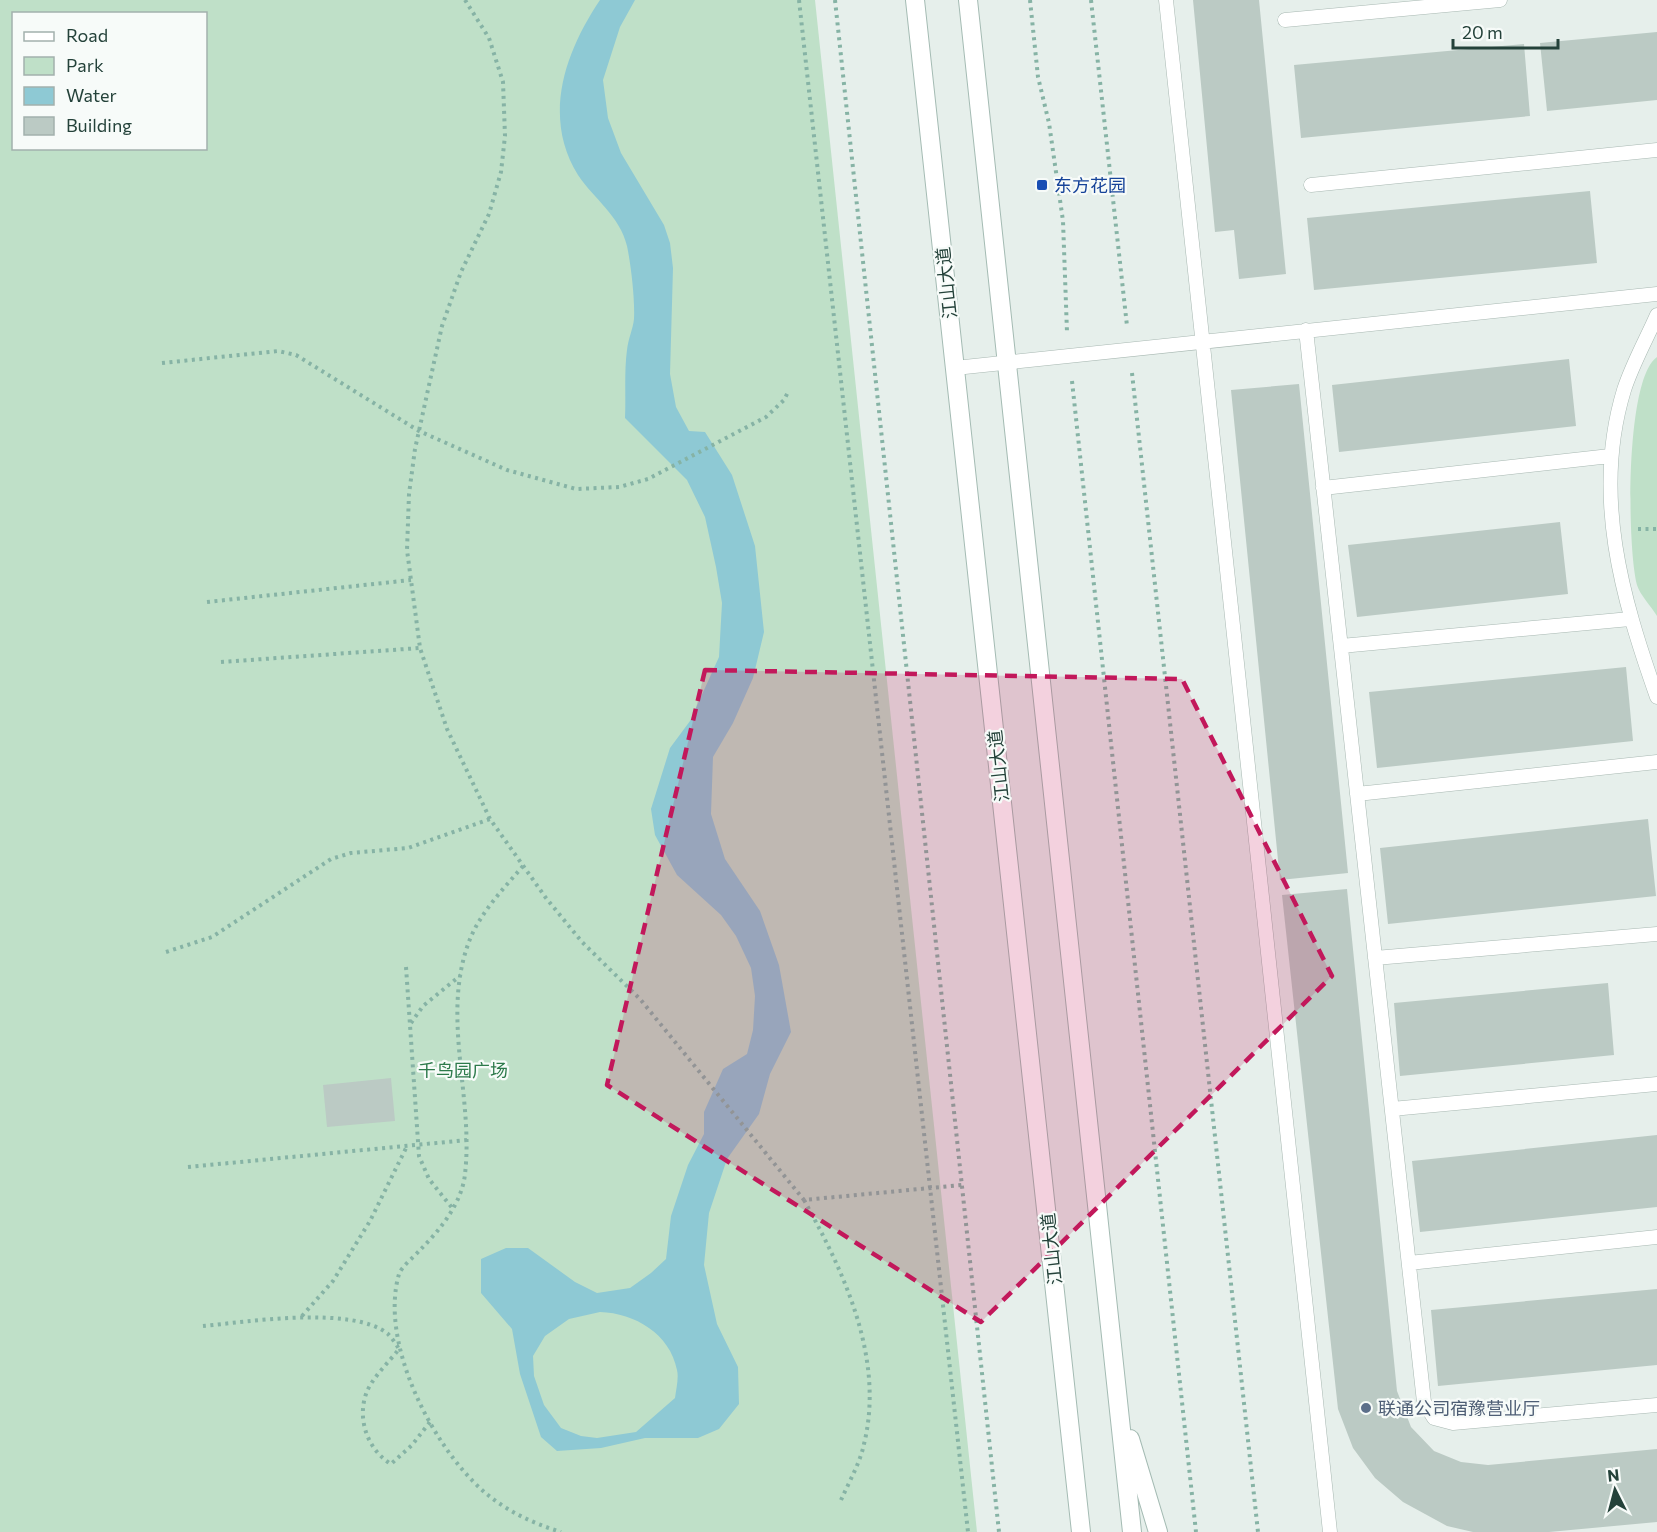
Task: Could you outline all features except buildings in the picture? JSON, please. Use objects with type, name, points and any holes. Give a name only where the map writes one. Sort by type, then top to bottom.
[{"type":"main road","name":"江山大道","points":[[915,0],[1082,1532]]},
{"type":"main road","points":[[968,0],[1132,1532]]},
{"type":"main road","points":[[1116,1389],[1158,1532]]},
{"type":"main road","points":[[1067,1396],[1069,1532]]},
{"type":"lane","points":[[1166,0],[1330,1532]]},
{"type":"lane","points":[[1285,20],[1500,0]]},
{"type":"lane","points":[[1311,185],[1657,150]]},
{"type":"lane","points":[[955,368],[1657,294]]},
{"type":"lane","points":[[1657,315],[1623,393],[1610,456],[1614,550],[1630,619],[1657,697]]},
{"type":"lane","points":[[1306,330],[1424,1402],[1434,1418],[1453,1423],[1657,1405]]},
{"type":"lane","points":[[1323,488],[1610,456]]},
{"type":"lane","points":[[1341,646],[1630,619]]},
{"type":"lane","points":[[1357,794],[1657,762]]},
{"type":"lane","points":[[1375,958],[1657,934]]},
{"type":"lane","points":[[1392,1109],[1657,1084]]},
{"type":"lane","points":[[1409,1263],[1657,1237]]},
{"type":"path","points":[[465,0],[489,38],[503,82],[505,136],[501,172],[489,214],[461,272],[442,326],[419,431],[409,494],[407,550],[420,648],[447,729],[490,819],[582,942],[640,999],[804,1200],[834,1254],[852,1301],[866,1365],[869,1397],[864,1445],[841,1500]]},
{"type":"path","points":[[799,0],[968,1532]]},
{"type":"path","points":[[835,0],[999,1532]]},
{"type":"path","points":[[1030,0],[1038,77],[1048,123],[1063,221],[1065,315],[1069,356],[1196,1532]]},
{"type":"path","points":[[1091,0],[1258,1532]]},
{"type":"path","points":[[162,363],[278,351],[296,355],[419,431],[507,470],[576,489],[619,487],[648,479],[766,417],[784,400],[789,390]]},
{"type":"path","points":[[207,602],[411,580]]},
{"type":"path","points":[[220,662],[420,648]]},
{"type":"path","points":[[166,952],[212,937],[331,859],[351,853],[408,848],[490,819]]},
{"type":"path","points":[[523,866],[489,906],[470,939],[461,975],[456,1027],[467,1140],[465,1176],[453,1209],[400,1272],[396,1301],[399,1349],[408,1377],[430,1422],[452,1456],[482,1490],[525,1521],[561,1532]]},
{"type":"path","points":[[406,967],[419,1156],[429,1179],[453,1209]]},
{"type":"path","points":[[411,1024],[423,1006],[461,975]]},
{"type":"path","points":[[188,1167],[467,1140]]},
{"type":"path","points":[[301,1317],[339,1271],[370,1221],[406,1146]]},
{"type":"path","points":[[804,1200],[962,1185]]},
{"type":"path","points":[[203,1326],[301,1317],[371,1325],[387,1334],[399,1349]]},
{"type":"path","points":[[399,1349],[366,1393],[362,1416],[368,1438],[379,1456],[391,1464],[412,1445],[430,1422]]},
{"type":"highlighted area","points":[[705,670],[1182,679],[1332,976],[981,1322],[607,1085]]},
{"type":"green space","name":"千鸟园广场","points":[[0,0],[815,0],[977,1532],[0,1532]]},
{"type":"green space","points":[[1657,357],[1657,616],[1637,585],[1631,536],[1630,502],[1634,429],[1639,397],[1647,372]]},
{"type":"water","points":[[600,0],[635,0],[620,27],[603,80],[608,118],[621,153],[664,225],[670,243],[673,268],[670,374],[676,407],[689,431],[705,432],[732,475],[755,546],[764,632],[753,678],[733,723],[713,757],[711,814],[725,859],[760,911],[779,965],[791,1032],[770,1074],[759,1114],[727,1159],[709,1213],[704,1265],[717,1324],[738,1367],[739,1404],[719,1429],[698,1438],[645,1438],[601,1448],[557,1451],[541,1437],[520,1374],[512,1329],[481,1293],[481,1259],[506,1248],[528,1248],[575,1282],[597,1293],[630,1288],[666,1259],[671,1216],[688,1165],[704,1134],[704,1112],[723,1069],[747,1054],[753,1030],[755,996],[751,968],[736,936],[721,915],[677,875],[655,835],[651,809],[670,748],[690,721],[719,657],[722,603],[705,517],[687,480],[625,418],[626,358],[634,311],[627,246],[624,235],[613,217],[578,175],[567,153],[561,130],[562,85],[568,63]],"holes":[[[600,1312],[613,1313],[638,1321],[659,1336],[667,1346],[678,1373],[675,1398],[636,1432],[597,1438],[581,1436],[561,1428],[544,1405],[534,1376],[533,1356],[545,1336],[569,1319]]]},
{"type":"place","name":"东方花园","points":[[1042,185]]},
{"type":"place","name":"联通公司宿豫营业厅","points":[[1366,1408]]}]
